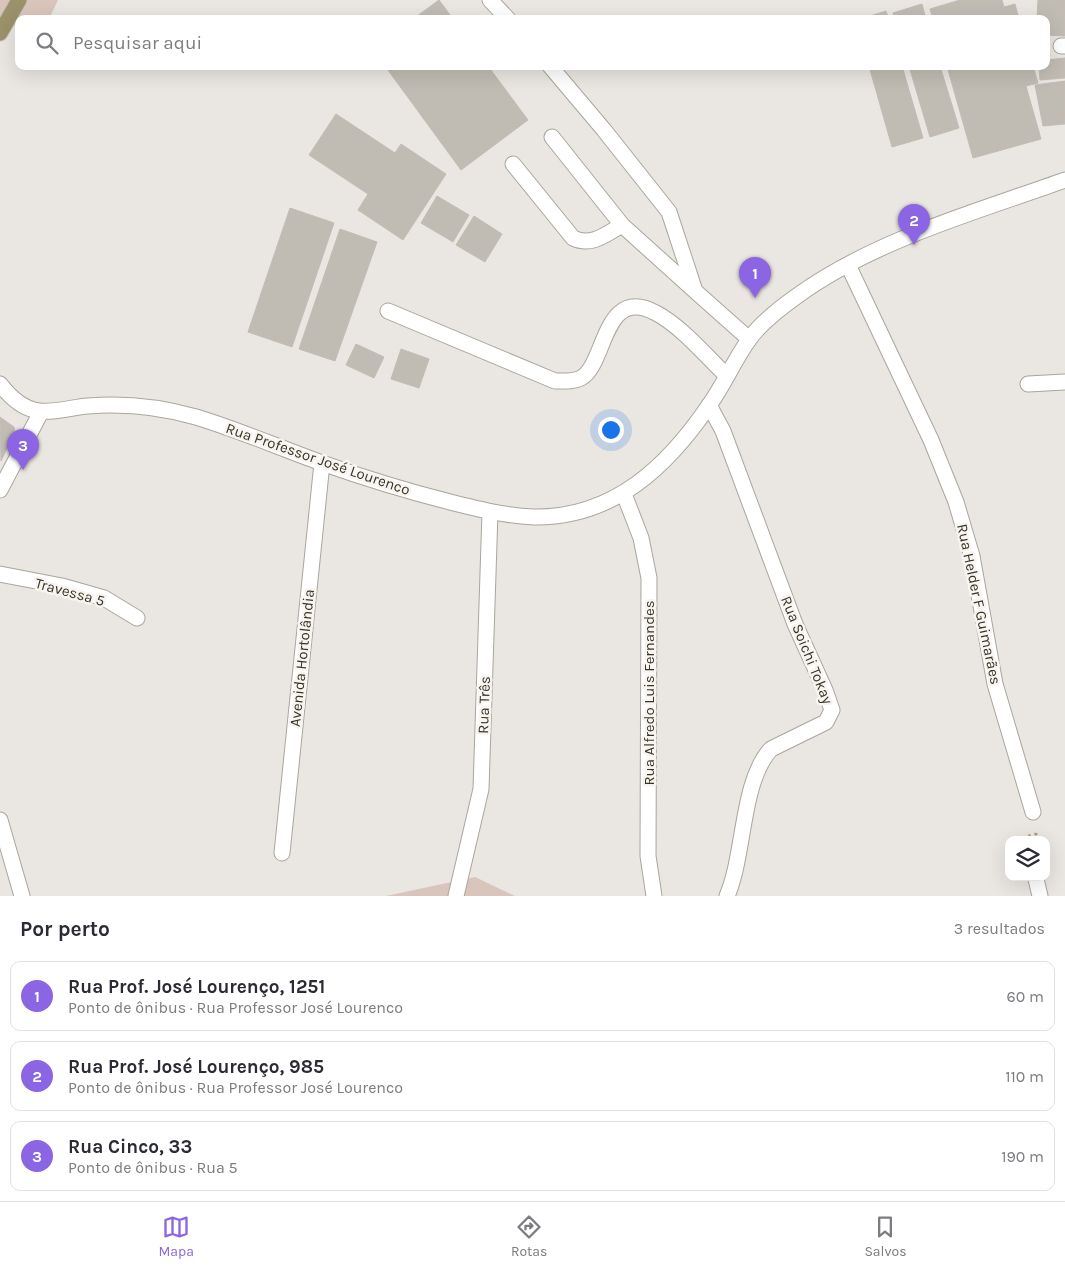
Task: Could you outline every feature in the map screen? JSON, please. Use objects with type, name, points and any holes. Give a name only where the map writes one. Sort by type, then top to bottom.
[{"type":"main road","points":[[0,33],[19,0]]},
{"type":"street","points":[[490,0],[504,15]]},
{"type":"street","points":[[553,70],[669,212],[696,291]]},
{"type":"street","points":[[552,137],[622,225],[749,339]]},
{"type":"street","points":[[513,164],[573,238],[588,242],[622,225]]},
{"type":"street","name":"Rua Professor José Lourenco","points":[[40,412],[117,404],[173,410],[218,424],[401,490],[490,512],[535,517],[583,512],[624,494],[661,466],[709,405],[749,339],[773,314],[799,294],[848,265],[914,235],[1065,180]]},
{"type":"street","name":"Rua Helder F Guimarães","points":[[848,265],[931,440],[956,502],[972,556],[995,684],[1033,812]]},
{"type":"street","points":[[388,311],[555,381],[571,381],[583,377],[591,368],[610,325],[617,315],[628,309],[643,308],[665,319],[727,376]]},
{"type":"street","points":[[1028,384],[1065,382]]},
{"type":"street","points":[[0,384],[9,396],[24,406],[40,412],[0,490]]},
{"type":"street","name":"Rua Soichi Tokay","points":[[709,405],[723,431],[795,624],[832,710],[826,722],[771,749],[764,757],[753,786],[727,896]]},
{"type":"street","name":"Avenida Hortolândia","points":[[282,853],[322,463]]},
{"type":"street","name":"Rua Alfredo Luis Fernandes","points":[[624,494],[641,538],[649,578],[648,856],[654,896]]},
{"type":"street","name":"Rua Três","points":[[456,896],[481,789],[490,512]]},
{"type":"street","name":"Travessa 5","points":[[0,574],[62,586],[104,598],[137,618]]},
{"type":"street","points":[[0,820],[22,896]]},
{"type":"street","points":[[1036,881],[1040,896]]},
{"type":"shaded area","points":[[0,0],[58,0],[51,15],[15,15],[15,26],[0,19]]},
{"type":"shaded area","points":[[475,877],[515,896],[386,896]]},
{"type":"building","points":[[439,0],[450,15],[418,15]]},
{"type":"building","points":[[960,0],[1002,0],[1004,7],[1015,4],[1018,15],[932,15],[930,9]]},
{"type":"building","points":[[1038,0],[1065,0],[1065,36],[1050,35],[1050,15],[1037,15]]},
{"type":"building","points":[[922,4],[925,15],[894,15],[893,13]]},
{"type":"building","points":[[886,11],[888,15],[873,15]]},
{"type":"building","points":[[1065,58],[1065,78],[1040,80],[1039,70],[1050,70],[1050,60]]},
{"type":"building","points":[[388,70],[491,70],[528,120],[461,170]]},
{"type":"building","points":[[870,70],[903,70],[923,138],[892,147]]},
{"type":"building","points":[[910,70],[941,70],[959,128],[930,137]]},
{"type":"building","points":[[948,70],[1034,70],[1038,83],[1026,86],[1041,139],[973,158]]},
{"type":"building","points":[[1065,81],[1065,124],[1043,126],[1035,85]]},
{"type":"building","points":[[336,114],[395,153],[401,144],[446,174],[403,240],[358,210],[368,194],[309,155]]},
{"type":"building","points":[[437,196],[469,215],[453,242],[421,223]]},
{"type":"building","points":[[290,208],[334,223],[292,347],[248,332]]},
{"type":"building","points":[[474,216],[502,234],[485,262],[456,245]]},
{"type":"building","points":[[340,229],[377,242],[335,361],[299,349]]},
{"type":"building","points":[[356,344],[384,357],[374,378],[346,365]]},
{"type":"building","points":[[401,349],[429,359],[419,388],[391,379]]},
{"type":"building","points":[[0,417],[14,427],[15,432],[1,461]]},
{"type":"place","name":"Rua Prof. José Lourenço, 985","points":[[914,245]]},
{"type":"place","name":"Rua Prof. José Lourenço, 1251","points":[[755,298]]},
{"type":"place","name":"Rua Cinco, 33","points":[[23,470]]}]
